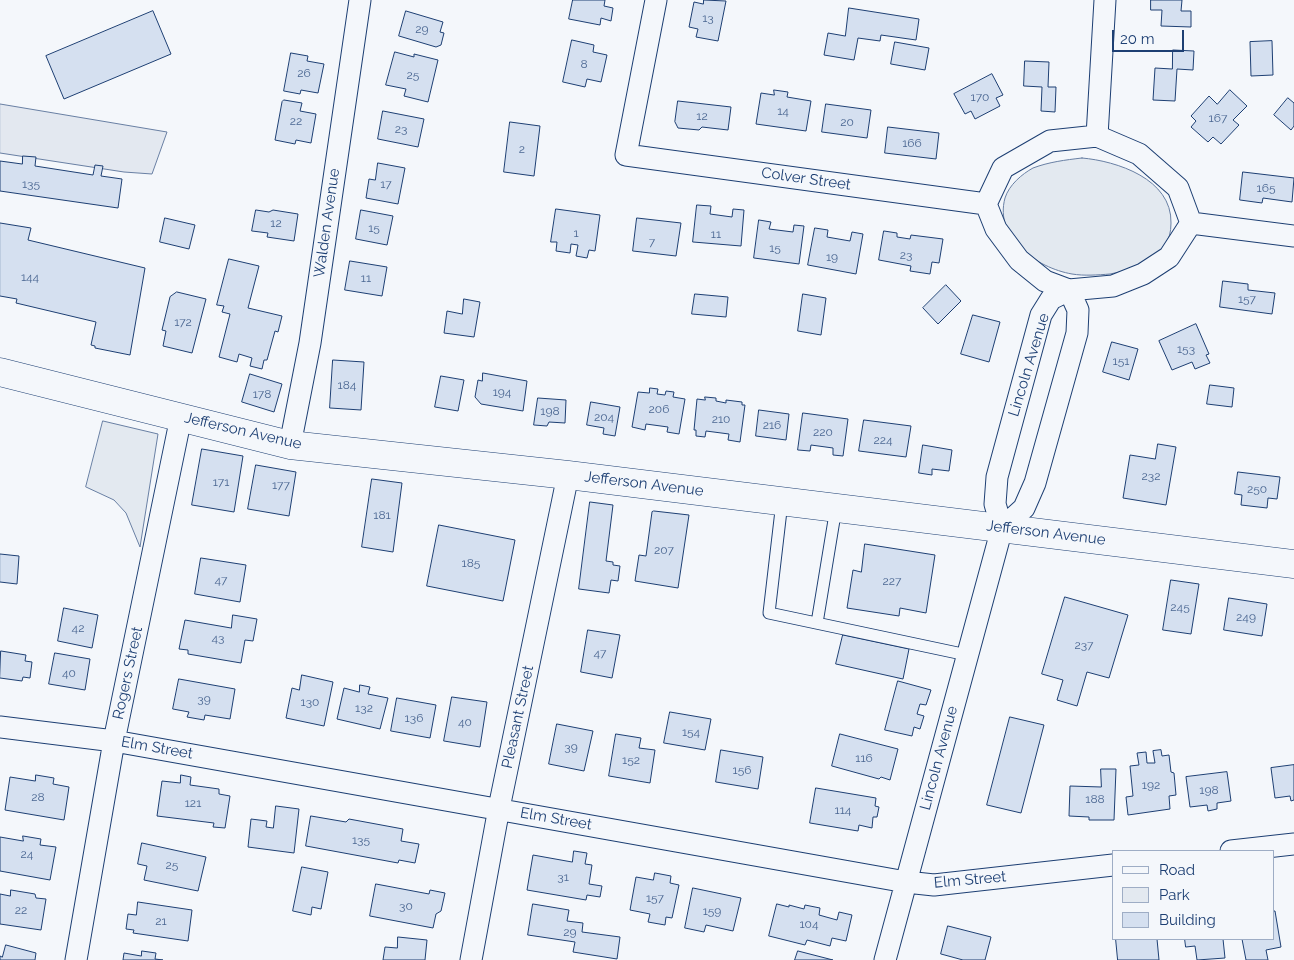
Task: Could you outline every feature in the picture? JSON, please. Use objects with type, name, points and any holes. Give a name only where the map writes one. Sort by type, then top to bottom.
[{"type":"main road","name":"Jefferson Avenue","points":[[0,372],[290,445],[568,475],[1294,564]]},
{"type":"street","name":"Walden Avenue","points":[[290,445],[310,343],[360,0]]},
{"type":"street","name":"Colver Street","points":[[656,0],[626,155],[986,204]]},
{"type":"street","points":[[1097,136],[1105,0]]},
{"type":"street","points":[[1097,136],[1139,154],[1178,188],[1191,223],[1169,257],[1143,274],[1113,286],[1069,290],[1045,281],[1019,260],[996,229],[986,204],[1003,168],[1050,141],[1097,136]]},
{"type":"street","points":[[1191,223],[1294,236]]},
{"type":"street","points":[[1002,528],[1024,508],[1035,483],[1075,342],[1078,310],[1069,290]]},
{"type":"street","name":"Lincoln Avenue","points":[[885,960],[1002,528],[995,504],[996,477],[1041,315],[1051,299],[1069,290]]},
{"type":"street","name":"Rogers Street","points":[[76,960],[114,741],[181,417]]},
{"type":"street","name":"Pleasant Street","points":[[471,960],[499,808],[568,475]]},
{"type":"street","name":"Elm Street","points":[[0,727],[114,741],[499,808],[906,882],[934,885],[1112,865]]},
{"type":"street","points":[[1240,850],[1294,844]]},
{"type":"lane","points":[[782,501],[768,614],[967,655]]},
{"type":"lane","points":[[817,623],[836,508]]},
{"type":"green space","points":[[1082,158],[1111,163],[1140,175],[1153,184],[1169,208],[1171,230],[1168,240],[1154,256],[1140,266],[1110,274],[1072,274],[1059,271],[1033,258],[1021,249],[1012,238],[1006,226],[1003,213],[1005,198],[1013,184],[1033,168],[1063,160]]},
{"type":"green space","points":[[103,421],[158,434],[140,547],[126,513],[114,500],[86,487]]},
{"type":"shaded area","points":[[0,104],[167,132],[152,174],[124,172],[0,153]]},
{"type":"building","points":[[573,0],[605,0],[604,6],[613,8],[611,21],[601,18],[600,25],[569,19]]},
{"type":"building","points":[[704,0],[726,1],[718,41],[696,37],[698,29],[689,27],[694,2],[703,4]]},
{"type":"building","points":[[1151,0],[1182,0],[1181,11],[1191,11],[1191,27],[1161,26],[1162,10],[1151,10]]},
{"type":"building","points":[[849,8],[919,19],[916,40],[881,35],[880,41],[858,38],[854,60],[824,55],[828,33],[845,36]]},
{"type":"building","points":[[153,11],[171,54],[64,99],[46,56]]},
{"type":"building","points":[[406,11],[443,22],[440,32],[444,33],[441,45],[436,47],[399,36]]},
{"type":"building","points":[[572,40],[594,45],[593,52],[607,55],[601,82],[587,79],[585,87],[563,82]]},
{"type":"building","points":[[1272,41],[1273,75],[1251,76],[1250,42]]},
{"type":"building","points":[[895,42],[929,48],[925,70],[891,64]]},
{"type":"building","points":[[1173,50],[1194,51],[1193,70],[1177,69],[1175,101],[1153,100],[1155,68],[1172,69]]},
{"type":"building","points":[[395,52],[414,57],[414,54],[438,60],[428,102],[404,96],[406,89],[386,85]]},
{"type":"building","points":[[291,53],[308,56],[307,61],[324,64],[318,93],[301,90],[300,94],[284,91]]},
{"type":"building","points":[[1025,61],[1049,62],[1048,87],[1056,87],[1055,112],[1041,111],[1042,87],[1024,86]]},
{"type":"building","points":[[992,74],[1003,95],[996,98],[1000,106],[975,119],[971,111],[965,114],[954,94]]},
{"type":"building","points":[[774,90],[788,92],[787,97],[811,101],[806,131],[756,124],[761,93],[774,95]]},
{"type":"building","points":[[1230,90],[1247,106],[1233,120],[1239,125],[1221,144],[1213,137],[1208,142],[1191,127],[1196,121],[1191,116],[1209,96],[1217,104]]},
{"type":"building","points":[[1288,98],[1294,103],[1294,126],[1291,130],[1274,115]]},
{"type":"building","points":[[284,100],[302,103],[300,111],[316,114],[311,143],[296,140],[295,144],[275,140],[282,102]]},
{"type":"building","points":[[678,101],[731,107],[728,130],[702,127],[699,130],[678,128],[675,122]]},
{"type":"building","points":[[826,104],[871,110],[867,138],[822,132]]},
{"type":"building","points":[[383,111],[424,119],[418,147],[378,139]]},
{"type":"building","points":[[510,122],[540,126],[534,176],[504,172]]},
{"type":"building","points":[[888,127],[939,133],[936,159],[885,153]]},
{"type":"building","points":[[23,156],[36,157],[35,166],[93,175],[95,165],[103,166],[101,176],[122,179],[118,208],[0,191],[0,161],[22,164]]},
{"type":"building","points":[[378,163],[405,168],[398,204],[366,198],[369,179],[375,180]]},
{"type":"building","points":[[1243,172],[1294,178],[1292,202],[1263,198],[1262,203],[1240,200]]},
{"type":"building","points":[[697,205],[711,206],[710,214],[732,217],[733,209],[744,210],[741,246],[693,242]]},
{"type":"building","points":[[556,209],[600,215],[595,251],[589,250],[587,258],[576,256],[578,245],[571,244],[570,253],[556,251],[557,242],[551,242]]},
{"type":"building","points":[[256,210],[269,212],[273,210],[298,214],[294,241],[267,237],[268,233],[252,231]]},
{"type":"building","points":[[361,210],[393,216],[387,245],[356,239]]},
{"type":"building","points":[[165,218],[195,225],[189,249],[160,242]]},
{"type":"building","points":[[637,218],[681,223],[676,256],[633,251]]},
{"type":"building","points":[[759,220],[771,222],[769,229],[793,232],[794,225],[804,226],[799,264],[754,258]]},
{"type":"building","points":[[0,223],[31,228],[28,240],[145,268],[130,355],[95,348],[95,346],[91,345],[96,322],[16,303],[17,299],[0,296]]},
{"type":"building","points":[[815,228],[828,230],[827,237],[850,241],[852,232],[863,234],[856,274],[808,265]]},
{"type":"building","points":[[884,231],[897,233],[897,237],[910,239],[911,235],[943,239],[939,263],[932,262],[930,274],[910,271],[911,266],[879,260]]},
{"type":"building","points":[[229,259],[259,266],[248,308],[282,316],[278,332],[275,331],[267,360],[264,360],[262,369],[250,366],[252,358],[239,354],[237,362],[219,357],[230,314],[222,312],[224,306],[217,305]]},
{"type":"building","points":[[350,261],[387,267],[382,296],[345,290]]},
{"type":"building","points":[[1223,281],[1248,284],[1248,290],[1275,293],[1272,314],[1220,307]]},
{"type":"building","points":[[946,285],[961,301],[938,324],[923,308]]},
{"type":"building","points":[[177,292],[206,299],[192,353],[163,346],[166,331],[162,330],[170,297]]},
{"type":"building","points":[[695,294],[728,297],[726,317],[692,314]]},
{"type":"building","points":[[803,294],[826,298],[821,335],[798,331]]},
{"type":"building","points":[[464,299],[480,302],[474,337],[444,333],[447,311],[462,314]]},
{"type":"building","points":[[973,315],[1000,322],[989,362],[961,354]]},
{"type":"building","points":[[1196,324],[1209,354],[1206,355],[1210,363],[1195,369],[1192,362],[1172,370],[1159,341]]},
{"type":"building","points":[[1112,342],[1138,349],[1129,380],[1103,372]]},
{"type":"building","points":[[333,360],[364,362],[361,410],[330,408]]},
{"type":"building","points":[[483,373],[527,381],[523,411],[481,404],[475,397],[478,380],[482,381]]},
{"type":"building","points":[[250,374],[282,384],[274,412],[242,402]]},
{"type":"building","points":[[441,376],[464,380],[458,411],[435,407]]},
{"type":"building","points":[[1210,385],[1234,388],[1232,407],[1207,404]]},
{"type":"building","points":[[650,388],[658,389],[657,394],[665,395],[666,391],[674,392],[673,397],[685,399],[679,434],[667,432],[668,427],[646,424],[645,430],[632,427],[638,392],[649,393]]},
{"type":"building","points":[[705,397],[716,398],[716,401],[726,403],[726,400],[742,402],[742,405],[745,405],[740,442],[728,440],[729,434],[706,431],[705,437],[696,436],[696,430],[694,430],[697,399],[705,400]]},
{"type":"building","points":[[538,398],[566,400],[565,423],[549,422],[547,426],[534,425]]},
{"type":"building","points":[[591,402],[620,407],[615,436],[603,434],[604,428],[587,425]]},
{"type":"building","points":[[759,410],[789,414],[786,440],[756,436]]},
{"type":"building","points":[[803,413],[848,419],[843,456],[833,455],[833,448],[811,445],[810,451],[798,450]]},
{"type":"building","points":[[864,420],[911,426],[906,457],[859,451]]},
{"type":"building","points":[[1158,444],[1176,447],[1166,505],[1123,498],[1130,455],[1155,459]]},
{"type":"building","points":[[923,445],[952,450],[949,471],[932,469],[932,475],[919,473]]},
{"type":"building","points":[[202,449],[243,456],[234,512],[192,505]]},
{"type":"building","points":[[256,465],[296,472],[289,516],[248,509]]},
{"type":"building","points":[[1238,472],[1280,477],[1277,499],[1268,498],[1267,508],[1241,505],[1242,495],[1235,494]]},
{"type":"building","points":[[372,479],[402,483],[393,552],[362,547]]},
{"type":"building","points":[[590,502],[613,505],[606,561],[620,566],[618,581],[611,580],[609,593],[579,589]]},
{"type":"building","points":[[652,512],[689,515],[678,588],[635,581],[639,555],[646,556]]},
{"type":"building","points":[[439,525],[515,540],[503,601],[427,586]]},
{"type":"building","points":[[865,544],[935,555],[926,613],[900,608],[899,616],[847,608],[853,570],[861,572]]},
{"type":"building","points":[[0,554],[19,556],[17,584],[0,582]]},
{"type":"building","points":[[201,558],[246,565],[240,602],[195,594]]},
{"type":"building","points":[[1171,580],[1199,584],[1191,634],[1163,630]]},
{"type":"building","points":[[1065,597],[1128,615],[1109,678],[1087,672],[1077,706],[1057,700],[1063,680],[1042,674]]},
{"type":"building","points":[[1229,598],[1267,604],[1262,636],[1224,630]]},
{"type":"building","points":[[64,608],[98,615],[92,648],[58,641]]},
{"type":"building","points":[[233,615],[257,619],[253,641],[245,640],[241,663],[188,654],[188,650],[179,649],[185,620],[231,628]]},
{"type":"building","points":[[588,630],[620,635],[612,678],[581,672]]},
{"type":"building","points":[[843,635],[909,649],[903,679],[836,664]]},
{"type":"building","points":[[1,651],[26,655],[25,661],[32,662],[30,678],[23,677],[22,681],[0,678]]},
{"type":"building","points":[[55,653],[90,659],[85,690],[49,684]]},
{"type":"building","points":[[302,675],[333,682],[324,726],[286,718],[292,688],[299,690]]},
{"type":"building","points":[[179,679],[235,689],[230,719],[205,715],[204,720],[187,717],[189,712],[173,709]]},
{"type":"building","points":[[898,681],[931,690],[926,705],[920,704],[917,714],[924,716],[920,729],[914,727],[912,736],[885,730]]},
{"type":"building","points":[[360,685],[370,687],[368,694],[388,698],[380,729],[337,719],[344,688],[359,692]]},
{"type":"building","points":[[452,697],[487,702],[480,747],[444,741]]},
{"type":"building","points":[[397,698],[436,705],[430,738],[391,731]]},
{"type":"building","points":[[670,712],[711,719],[705,750],[664,743]]},
{"type":"building","points":[[1010,717],[1044,725],[1021,813],[987,805]]},
{"type":"building","points":[[557,724],[593,731],[584,771],[549,764]]},
{"type":"building","points":[[616,734],[641,738],[639,748],[655,750],[650,783],[609,776]]},
{"type":"building","points":[[840,734],[898,749],[890,780],[881,777],[879,779],[832,766]]},
{"type":"building","points":[[721,750],[763,757],[758,789],[716,782]]},
{"type":"building","points":[[1161,750],[1162,756],[1169,755],[1171,772],[1174,773],[1176,795],[1169,796],[1170,809],[1128,815],[1126,797],[1133,796],[1130,766],[1139,765],[1137,753],[1146,752],[1147,763],[1155,763],[1153,751]]},
{"type":"building","points":[[1294,765],[1294,800],[1291,801],[1290,796],[1275,798],[1271,768]]},
{"type":"building","points":[[1101,769],[1116,769],[1114,820],[1089,820],[1089,817],[1069,816],[1070,786],[1101,787]]},
{"type":"building","points":[[1227,772],[1231,801],[1217,803],[1217,809],[1208,811],[1207,805],[1190,807],[1186,777]]},
{"type":"building","points":[[36,775],[54,778],[53,784],[69,787],[64,820],[5,810],[10,777],[35,781]]},
{"type":"building","points":[[181,775],[191,777],[190,785],[219,789],[219,794],[230,796],[225,828],[213,827],[214,823],[157,816],[162,781],[180,783]]},
{"type":"building","points":[[816,788],[876,798],[875,806],[879,807],[877,817],[873,817],[872,828],[859,825],[858,831],[810,823]]},
{"type":"building","points":[[276,806],[299,809],[294,853],[248,847],[251,819],[267,821],[266,827],[273,828]]},
{"type":"building","points":[[311,816],[346,822],[349,819],[403,829],[401,841],[419,844],[415,863],[399,860],[398,863],[306,846]]},
{"type":"building","points":[[23,836],[41,839],[40,845],[56,847],[50,880],[0,871],[0,837],[23,841]]},
{"type":"building","points":[[142,843],[206,857],[198,891],[144,880],[147,866],[138,864]]},
{"type":"building","points":[[574,851],[587,853],[585,864],[592,865],[589,884],[602,886],[600,897],[587,895],[586,900],[527,890],[533,855],[572,862]]},
{"type":"building","points":[[302,867],[328,872],[321,909],[312,907],[311,915],[293,911]]},
{"type":"building","points":[[655,873],[671,876],[670,883],[679,885],[672,918],[666,917],[665,925],[648,922],[650,914],[630,910],[636,877],[653,880]]},
{"type":"building","points":[[376,884],[429,894],[430,890],[445,893],[441,911],[436,914],[433,928],[370,916]]},
{"type":"building","points":[[693,888],[741,898],[733,931],[706,925],[704,932],[685,928]]},
{"type":"building","points":[[11,890],[35,894],[36,898],[46,899],[41,930],[0,924],[0,894],[10,896]]},
{"type":"building","points":[[138,902],[192,910],[188,941],[133,933],[134,930],[126,929],[128,914],[136,915]]},
{"type":"building","points":[[533,904],[569,910],[567,921],[583,923],[582,932],[620,937],[617,959],[573,952],[575,942],[528,935]]},
{"type":"building","points":[[777,904],[804,909],[805,905],[820,908],[819,915],[837,920],[839,912],[852,915],[846,941],[832,938],[830,946],[807,940],[805,945],[769,936]]},
{"type":"building","points":[[1275,911],[1281,947],[1266,950],[1268,960],[1246,960],[1242,940],[1274,940]]},
{"type":"building","points":[[948,926],[991,937],[985,960],[963,960],[941,954]]},
{"type":"building","points":[[398,937],[427,940],[425,960],[383,960],[385,947],[397,948]]},
{"type":"building","points":[[1116,940],[1157,940],[1159,960],[1118,960]]},
{"type":"building","points":[[1185,940],[1223,940],[1225,958],[1197,960],[1195,946],[1186,947]]},
{"type":"building","points":[[6,945],[36,953],[35,960],[0,960]]},
{"type":"building","points":[[142,951],[156,953],[155,959],[163,960],[123,960],[124,953],[141,956]]},
{"type":"building","points":[[798,951],[833,960],[795,960]]}]
